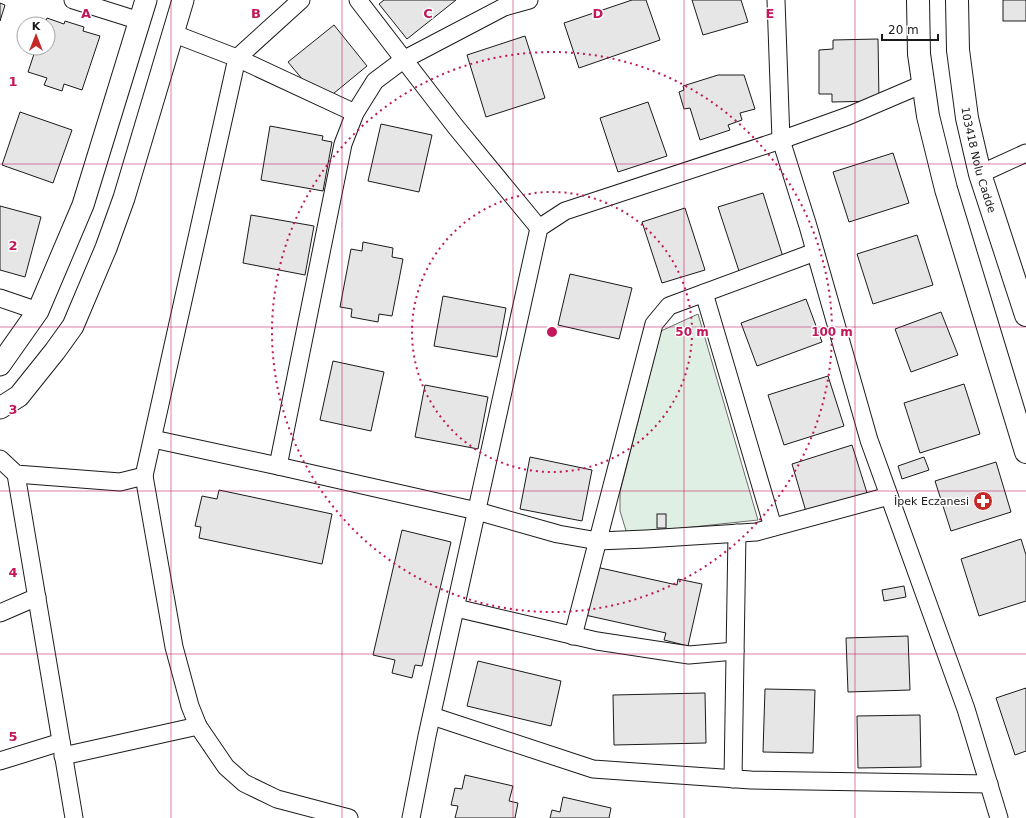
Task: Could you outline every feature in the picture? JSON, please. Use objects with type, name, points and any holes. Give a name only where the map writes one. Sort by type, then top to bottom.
[{"type":"main road","points":[[918,0],[920,54],[928,116],[946,189],[1026,452]]},
{"type":"main road","name":"103418 Nolu Cadde","points":[[958,0],[958,50],[967,118],[980,174],[1026,315]]},
{"type":"street","points":[[73,0],[140,21]]},
{"type":"street","points":[[0,365],[38,311],[83,205],[146,0]]},
{"type":"street","points":[[0,408],[18,396],[55,351],[73,326],[106,248],[124,198],[183,0]]},
{"type":"street","points":[[301,0],[237,58],[144,476],[174,647],[190,706],[198,726],[226,767],[244,784],[277,799],[349,818]]},
{"type":"street","points":[[358,0],[455,126],[539,228]]},
{"type":"street","points":[[278,466],[343,144],[355,112],[375,82],[403,60],[504,7],[528,0]]},
{"type":"street","points":[[776,0],[781,140],[869,440],[966,709],[999,818]]},
{"type":"street","points":[[172,33],[237,58],[355,112]]},
{"type":"street","points":[[412,818],[432,716],[539,228],[565,211],[781,140],[848,116],[924,84]]},
{"type":"street","points":[[980,174],[1026,153]]},
{"type":"street","points":[[573,636],[654,324],[669,306],[815,252]]},
{"type":"street","points":[[704,293],[773,527]]},
{"type":"street","points":[[0,298],[38,311]]},
{"type":"street","points":[[153,439],[477,511],[558,534],[598,541],[756,532],[889,496]]},
{"type":"street","points":[[0,459],[16,474],[74,818]]},
{"type":"street","points":[[16,474],[120,482],[144,476]]},
{"type":"street","points":[[733,779],[737,533]]},
{"type":"street","points":[[0,613],[37,597]]},
{"type":"street","points":[[456,608],[597,641],[689,655],[735,651]]},
{"type":"street","points":[[432,716],[593,769],[733,779],[989,784]]},
{"type":"street","points":[[0,761],[198,726]]},
{"type":"green space","points":[[698,314],[758,520],[627,534],[620,511],[620,492],[661,331]]},
{"type":"building","points":[[384,0],[456,0],[407,39],[379,4]]},
{"type":"building","points":[[632,0],[646,0],[660,40],[579,68],[564,23]]},
{"type":"building","points":[[692,0],[741,0],[748,22],[703,35]]},
{"type":"building","points":[[1003,0],[1026,0],[1026,21],[1003,21]]},
{"type":"building","points":[[0,3],[5,5],[0,21]]},
{"type":"building","points":[[56,21],[64,24],[65,21],[84,27],[83,31],[100,36],[82,90],[64,84],[62,91],[44,85],[47,78],[28,72],[33,56],[56,56]]},
{"type":"building","points":[[334,25],[367,66],[322,103],[288,62]]},
{"type":"building","points":[[525,36],[545,98],[486,117],[467,55]]},
{"type":"building","points":[[878,39],[879,101],[832,102],[832,94],[819,94],[819,50],[833,49],[833,40]]},
{"type":"building","points":[[718,75],[744,75],[755,109],[740,113],[742,120],[728,125],[730,130],[700,140],[690,108],[684,109],[679,92],[684,90],[683,86]]},
{"type":"building","points":[[648,102],[667,156],[618,172],[600,118]]},
{"type":"building","points":[[20,112],[72,130],[53,183],[2,165]]},
{"type":"building","points":[[381,124],[432,135],[419,192],[368,181]]},
{"type":"building","points":[[270,126],[323,136],[322,140],[332,142],[323,191],[261,180]]},
{"type":"building","points":[[893,153],[909,203],[849,222],[833,172]]},
{"type":"building","points":[[763,193],[783,257],[739,271],[718,207]]},
{"type":"building","points":[[0,206],[41,217],[25,277],[0,270]]},
{"type":"building","points":[[685,208],[705,270],[662,283],[642,222]]},
{"type":"building","points":[[251,215],[314,226],[305,275],[243,263]]},
{"type":"building","points":[[917,235],[933,285],[873,304],[857,254]]},
{"type":"building","points":[[363,242],[393,248],[392,257],[403,259],[392,316],[379,314],[378,322],[351,317],[352,309],[340,307],[351,249],[362,251]]},
{"type":"building","points":[[570,274],[632,288],[619,339],[558,325]]},
{"type":"building","points":[[443,296],[506,308],[497,357],[434,346]]},
{"type":"building","points":[[806,299],[822,342],[757,366],[741,323]]},
{"type":"building","points":[[941,312],[958,355],[911,372],[895,329]]},
{"type":"building","points":[[333,361],[384,372],[371,431],[320,420]]},
{"type":"building","points":[[828,376],[844,426],[784,445],[768,395]]},
{"type":"building","points":[[964,384],[980,434],[920,453],[904,403]]},
{"type":"building","points":[[425,385],[488,397],[478,449],[415,437]]},
{"type":"building","points":[[852,445],[868,496],[807,515],[792,464]]},
{"type":"building","points":[[530,457],[592,470],[582,521],[520,509]]},
{"type":"building","points":[[924,457],[929,470],[902,479],[898,466]]},
{"type":"building","points":[[996,462],[1011,512],[951,531],[935,481]]},
{"type":"building","points":[[219,490],[332,514],[322,564],[199,538],[201,527],[195,526],[202,496],[217,499]]},
{"type":"building","points":[[657,514],[666,514],[666,528],[657,528]]},
{"type":"building","points":[[402,530],[451,542],[422,666],[415,665],[412,678],[392,673],[395,660],[373,655]]},
{"type":"building","points":[[1021,539],[1026,555],[1026,601],[979,616],[961,559]]},
{"type":"building","points":[[596,567],[677,585],[678,579],[702,584],[688,646],[664,640],[666,633],[585,615]]},
{"type":"building","points":[[904,586],[906,597],[884,601],[882,590]]},
{"type":"building","points":[[908,636],[910,690],[848,692],[846,638]]},
{"type":"building","points":[[478,661],[561,681],[551,726],[467,706]]},
{"type":"building","points":[[1026,688],[1026,751],[1015,755],[996,698]]},
{"type":"building","points":[[765,689],[815,690],[813,753],[763,752]]},
{"type":"building","points":[[705,693],[706,743],[614,745],[613,695]]},
{"type":"building","points":[[920,715],[921,767],[858,768],[857,716]]},
{"type":"building","points":[[465,775],[513,786],[509,801],[518,803],[515,818],[455,818],[458,806],[451,805],[455,788],[462,789]]},
{"type":"building","points":[[563,797],[611,808],[609,818],[550,818],[552,810],[560,812]]},
{"type":"place","name":"İpek Eczanesi","points":[[983,501]]}]
